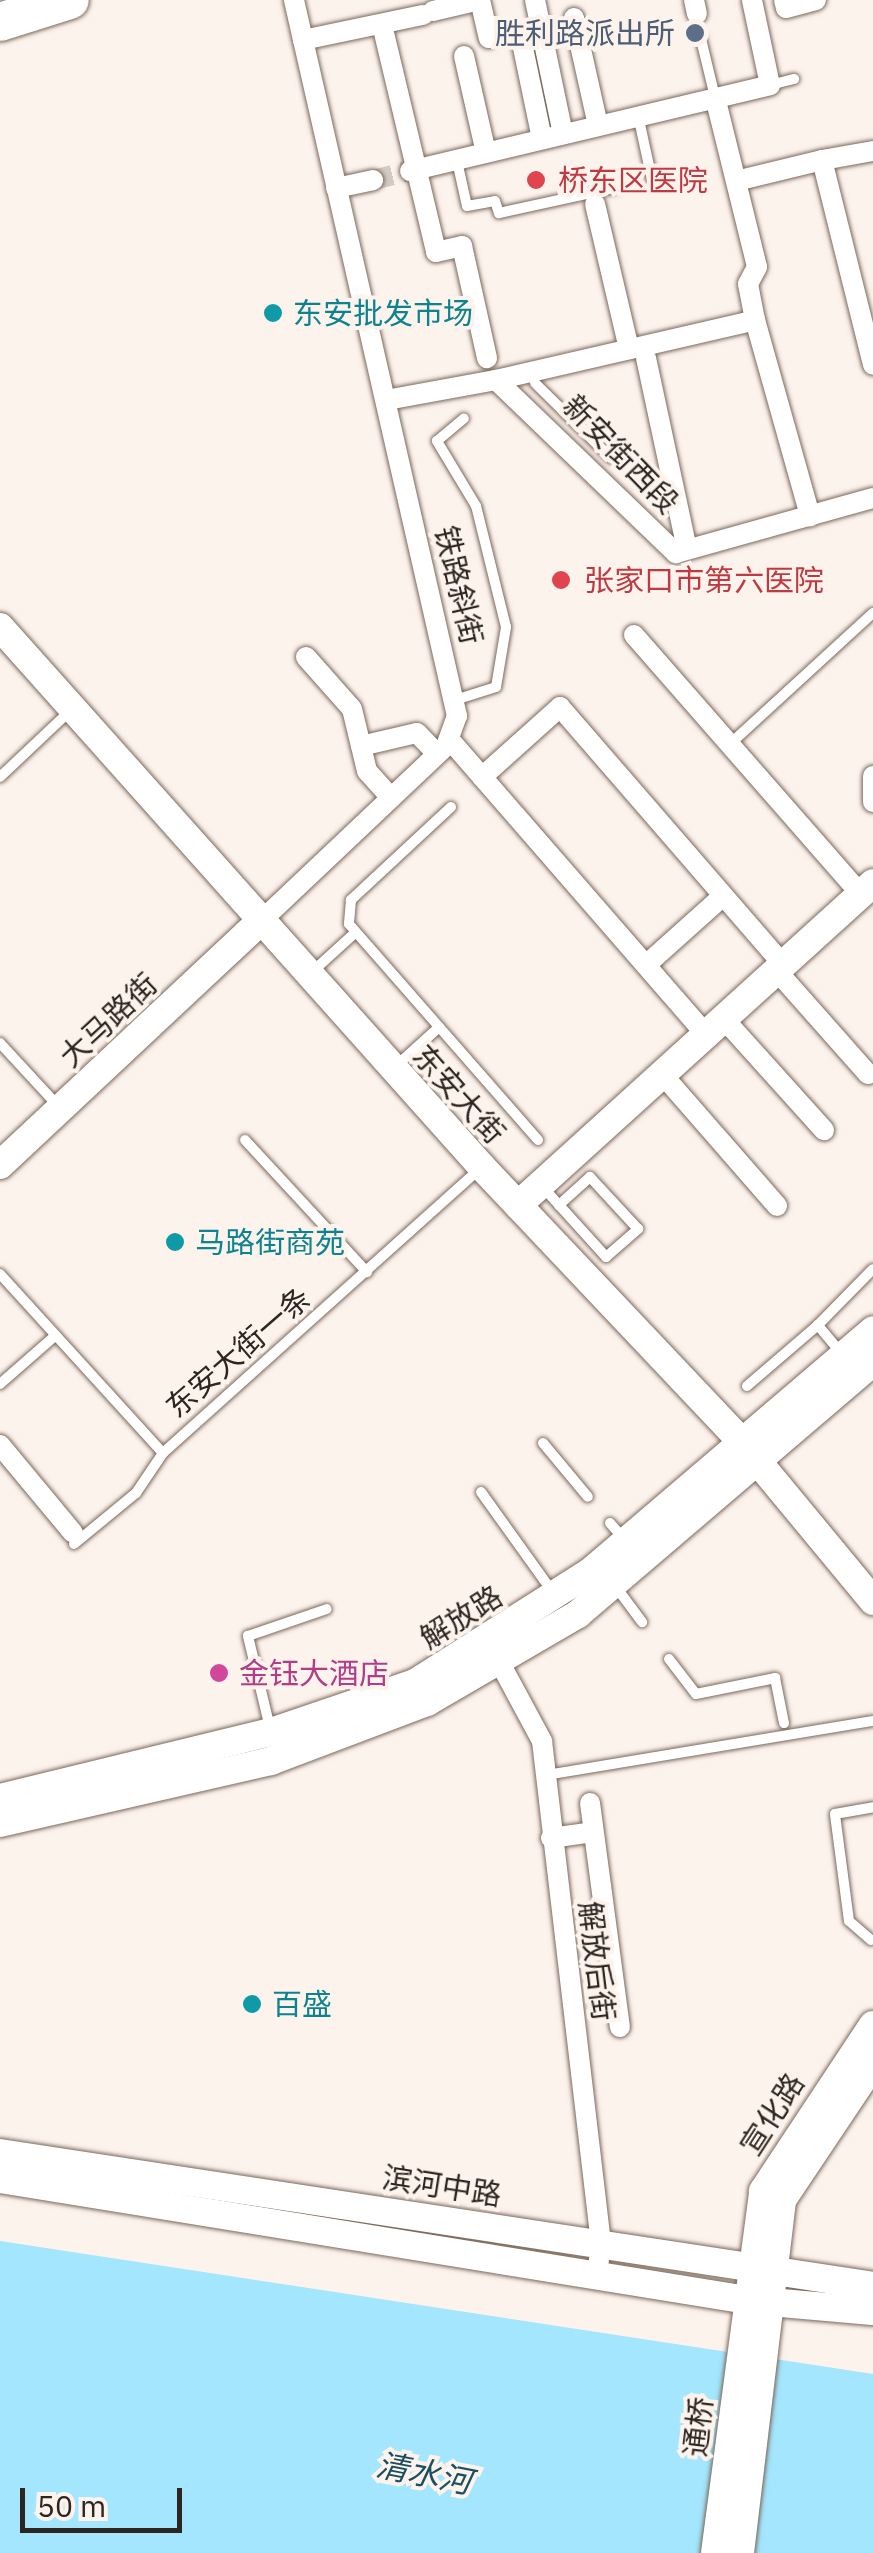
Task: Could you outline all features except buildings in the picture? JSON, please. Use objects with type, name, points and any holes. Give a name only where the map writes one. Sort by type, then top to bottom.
[{"type":"highway","points":[[0,22],[70,0]]},
{"type":"main road","name":"东安大街","points":[[0,628],[482,1168],[760,1462],[873,1601]]},
{"type":"main road","points":[[518,1205],[550,1195],[662,1074],[867,888]]},
{"type":"main road","name":"大马路街","points":[[0,1166],[261,922]]},
{"type":"main road","name":"解放路","points":[[0,1824],[270,1762],[359,1733],[500,1663],[615,1586],[760,1462],[858,1364],[873,1330]]},
{"type":"main road","name":"解放路","points":[[0,1798],[271,1732],[415,1683],[555,1596],[618,1532],[740,1440],[858,1364]]},
{"type":"main road","name":"宣化路","points":[[766,2350],[754,2304],[776,2160],[873,2025]]},
{"type":"main road","name":"宣化路","points":[[761,2266],[791,2180],[873,2064]]},
{"type":"main road","name":"滨河中路","points":[[0,2153],[873,2286]]},
{"type":"main road","points":[[0,2179],[754,2304],[873,2311]]},
{"type":"main road","name":"通桥","points":[[715,2553],[754,2304]]},
{"type":"main road","name":"通桥","points":[[740,2553],[766,2350]]},
{"type":"street","name":"铁路斜街","points":[[294,0],[455,700],[443,747]]},
{"type":"street","points":[[303,40],[480,0],[489,38]]},
{"type":"street","points":[[414,170],[770,85],[752,0]]},
{"type":"street","points":[[784,0],[786,8],[816,0]]},
{"type":"street","points":[[540,1],[552,136]]},
{"type":"street","points":[[574,18],[598,125]]},
{"type":"street","points":[[384,33],[436,252],[462,246],[487,358]]},
{"type":"street","points":[[522,43],[552,136]]},
{"type":"street","points":[[464,56],[486,152]]},
{"type":"street","points":[[715,96],[757,267],[748,284],[754,320],[810,516]]},
{"type":"street","points":[[736,181],[873,151]]},
{"type":"street","points":[[822,160],[864,295],[873,365]]},
{"type":"street","points":[[336,188],[373,180]]},
{"type":"street","points":[[595,204],[688,550]]},
{"type":"street","points":[[386,400],[637,354],[754,320]]},
{"type":"street","name":"新安街西段","points":[[496,380],[568,429],[676,553],[873,498]]},
{"type":"street","points":[[634,635],[730,744],[867,888]]},
{"type":"street","points":[[306,657],[352,708],[368,772],[391,798]]},
{"type":"street","points":[[482,776],[560,707],[723,896],[868,1074]]},
{"type":"street","points":[[361,746],[417,733],[482,776],[646,964],[824,1130]]},
{"type":"street","points":[[261,922],[443,747]]},
{"type":"street","points":[[873,776],[873,802]]},
{"type":"street","points":[[646,964],[723,896]]},
{"type":"street","points":[[662,1074],[777,1206]]},
{"type":"street","points":[[0,1445],[74,1539]]},
{"type":"street","name":"解放后街","points":[[500,1663],[542,1741],[601,2243],[597,2276]]},
{"type":"street","points":[[590,1803],[620,2027]]},
{"type":"street","points":[[551,1838],[594,1832]]},
{"type":"lane","points":[[697,16],[715,96]]},
{"type":"lane","points":[[770,85],[794,79]]},
{"type":"lane","points":[[638,115],[652,180]]},
{"type":"lane","points":[[457,160],[467,206],[495,200],[498,213],[627,184]]},
{"type":"lane","points":[[536,383],[568,429],[611,458]]},
{"type":"lane","points":[[455,700],[496,687],[506,627],[476,506],[437,441],[464,418]]},
{"type":"lane","points":[[730,744],[873,613]]},
{"type":"lane","points":[[0,777],[72,709]]},
{"type":"lane","points":[[451,807],[351,900],[356,932],[538,1140]]},
{"type":"lane","points":[[309,975],[356,932]]},
{"type":"lane","points":[[393,1068],[439,1027]]},
{"type":"lane","points":[[0,1043],[60,1109]]},
{"type":"lane","points":[[244,1140],[367,1272]]},
{"type":"lane","name":"东安大街一条","points":[[0,1274],[163,1452],[482,1168]]},
{"type":"lane","points":[[590,1176],[638,1230],[606,1257],[550,1195],[590,1176]]},
{"type":"lane","points":[[746,1386],[818,1325],[873,1269]]},
{"type":"lane","points":[[818,1325],[858,1364]]},
{"type":"lane","points":[[0,1384],[56,1335]]},
{"type":"lane","points":[[542,1444],[588,1497]]},
{"type":"lane","points":[[74,1539],[136,1493],[163,1452]]},
{"type":"lane","points":[[481,1492],[555,1596]]},
{"type":"lane","points":[[615,1586],[642,1622]]},
{"type":"lane","points":[[271,1732],[248,1636],[328,1608]]},
{"type":"lane","points":[[669,1659],[696,1694],[775,1678],[784,1723]]},
{"type":"lane","points":[[545,1775],[873,1720]]},
{"type":"lane","points":[[871,1940],[849,1921],[835,1814],[873,1807]]},
{"type":"water","name":"清水河","points":[[0,2241],[873,2374],[873,2553],[0,2553]]},
{"type":"tunnel","points":[[373,180],[410,171]]},
{"type":"place","name":"胜利路派出所","points":[[695,33]]},
{"type":"place","name":"桥东区医院","points":[[536,180]]},
{"type":"place","name":"东安批发市场","points":[[273,313]]},
{"type":"place","name":"张家口市第六医院","points":[[561,580]]},
{"type":"place","name":"马路街商苑","points":[[175,1242]]},
{"type":"place","name":"金钰大酒店","points":[[219,1673]]},
{"type":"place","name":"百盛","points":[[252,2004]]}]
